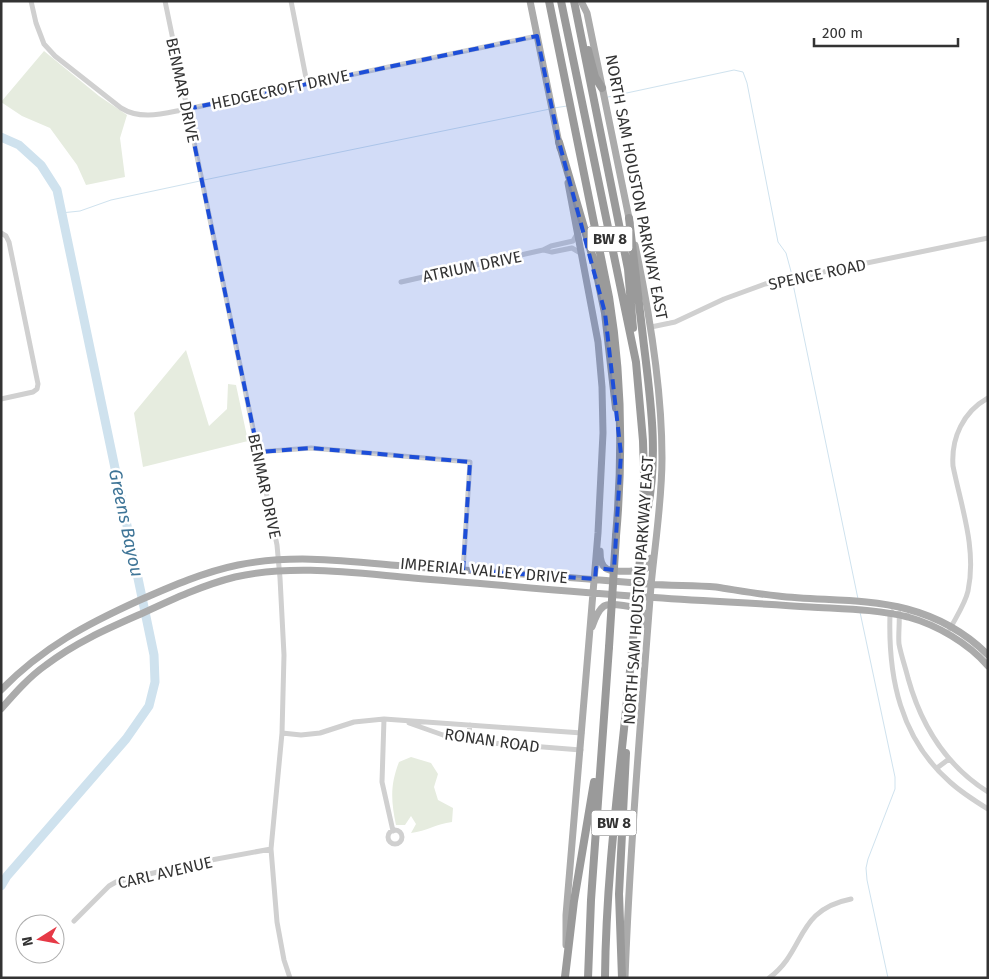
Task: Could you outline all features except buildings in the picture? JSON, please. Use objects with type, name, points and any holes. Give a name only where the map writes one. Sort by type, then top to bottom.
[{"type":"highway","name":"NORTH SAM HOUSTON PARKWAY EAST","points":[[549,1],[615,334],[619,377],[621,454],[601,740],[588,978]]},
{"type":"highway","name":"NORTH SAM HOUSTON PARKWAY EAST","points":[[561,1],[636,362],[643,441],[642,536],[612,836],[605,950],[606,978]]},
{"type":"highway","points":[[574,1],[595,77],[602,88]]},
{"type":"highway","points":[[574,1],[628,269],[636,362]]},
{"type":"highway","points":[[559,142],[595,265],[605,313],[621,454]]},
{"type":"highway","points":[[629,218],[652,404],[654,452],[650,501],[642,536]]},
{"type":"highway","points":[[624,978],[619,894],[629,715],[627,696]]},
{"type":"highway","points":[[565,978],[574,901],[601,740]]},
{"type":"main road","points":[[530,1],[578,231],[598,342],[602,387],[601,495],[566,915],[565,978]]},
{"type":"main road","name":"NORTH SAM HOUSTON PARKWAY EAST","points":[[581,1],[587,13],[651,327],[660,407],[661,495],[652,584],[624,978]]},
{"type":"main road","points":[[598,534],[601,559],[607,569],[631,572],[645,569],[649,566],[656,548]]},
{"type":"main road","name":"IMPERIAL VALLEY DRIVE","points":[[1,690],[22,668],[67,636],[126,607],[199,576],[240,565],[279,560],[335,560],[713,587],[849,605],[896,607],[930,617],[984,655],[988,666]]},
{"type":"main road","name":"IMPERIAL VALLEY DRIVE","points":[[1,709],[44,666],[90,637],[165,602],[203,587],[236,577],[280,571],[298,569],[333,571],[651,598],[749,603],[849,605]]},
{"type":"main road","points":[[485,583],[486,571]]},
{"type":"main road","points":[[199,576],[203,587]]},
{"type":"main road","points":[[749,603],[751,592]]},
{"type":"main road","points":[[590,630],[601,608],[606,605],[637,607],[645,616],[648,645]]},
{"type":"main road","name":"IMPERIAL VALLEY DRIVE","points":[[871,607],[949,630]]},
{"type":"street","name":"HEDGECROFT DRIVE","points":[[31,1],[37,28],[44,44],[55,56],[126,111],[138,115],[154,115],[187,109],[537,36]]},
{"type":"street","name":"BENMAR DRIVE","points":[[165,1],[279,560],[284,652],[282,733],[271,849],[277,922],[290,978]]},
{"type":"street","points":[[290,1],[308,84]]},
{"type":"street","name":"ATRIUM DRIVE","points":[[401,282],[543,250],[551,246],[573,241],[578,231]]},
{"type":"street","points":[[1,233],[6,236],[9,242],[38,384],[37,389],[33,392],[1,399]]},
{"type":"street","name":"SPENCE ROAD","points":[[651,327],[675,322],[765,284],[988,238]]},
{"type":"street","name":"ATRIUM DRIVE","points":[[543,250],[552,252],[572,248],[582,254]]},
{"type":"street","points":[[949,630],[967,593],[972,566],[970,546],[953,466],[954,441],[962,423],[971,411],[988,398]]},
{"type":"street","points":[[258,452],[311,448],[470,462],[463,570]]},
{"type":"street","points":[[988,792],[949,759],[928,732],[916,705],[899,642],[900,615],[896,607],[890,614],[889,639],[891,666],[903,714],[917,741],[949,782],[988,809]]},
{"type":"street","points":[[384,718],[382,782],[393,830]]},
{"type":"street","name":"RONAN ROAD","points":[[282,733],[301,735],[320,733],[354,722],[384,718],[582,733]]},
{"type":"street","name":"RONAN ROAD","points":[[404,721],[443,735],[491,743],[581,750]]},
{"type":"street","points":[[468,739],[470,725]]},
{"type":"street","points":[[937,768],[949,759]]},
{"type":"street","name":"CARL AVENUE","points":[[74,921],[109,886],[116,882],[195,863],[271,849]]},
{"type":"street","points":[[773,977],[783,965],[812,918],[840,901],[851,899]]},
{"type":"highlighted area","points":[[537,36],[559,142],[605,313],[621,454],[614,570],[596,568],[595,579],[463,570],[470,462],[311,448],[258,452],[187,109]]},
{"type":"shaded area","points":[[44,51],[99,96],[127,115],[120,138],[125,177],[86,185],[77,165],[50,128],[22,116],[1,102]]},
{"type":"shaded area","points":[[186,350],[209,426],[227,409],[228,384],[236,385],[248,441],[143,467],[134,413]]},
{"type":"shaded area","points":[[411,757],[431,763],[438,774],[434,787],[438,800],[453,808],[452,822],[411,833],[416,824],[411,816],[405,825],[396,825],[392,801],[394,778],[399,762]]},
{"type":"waterway","points":[[608,97],[734,70],[743,72],[747,83],[778,242],[786,253],[792,275]]},
{"type":"waterway","points":[[554,108],[567,106]]},
{"type":"waterway","points":[[204,180],[550,109]]},
{"type":"waterway","name":"Greens Bayou","points":[[1,137],[19,145],[41,165],[57,190],[154,655],[155,682],[149,706],[126,739],[7,876],[1,886]]},
{"type":"waterway","points":[[61,213],[80,211],[111,200],[200,181]]},
{"type":"waterway","points":[[792,279],[858,599]]},
{"type":"waterway","points":[[860,612],[895,777],[895,789],[866,868],[888,978]]}]
